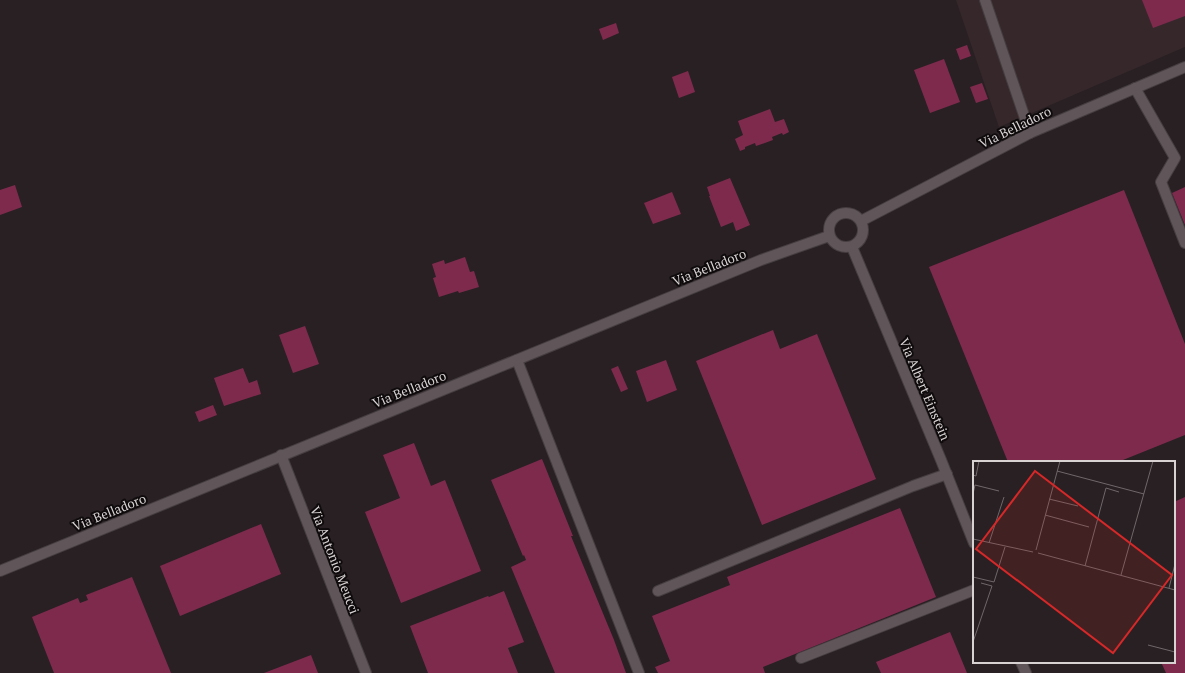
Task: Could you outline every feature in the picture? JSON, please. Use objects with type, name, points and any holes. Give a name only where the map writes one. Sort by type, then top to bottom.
[{"type":"main road","points":[[986,0],[1030,133]]},
{"type":"main road","name":"Via Belladoro","points":[[861,221],[1030,133],[1185,67]]},
{"type":"main road","points":[[1135,88],[1175,158],[1161,182],[1185,243]]},
{"type":"main road","points":[[851,213],[857,216],[861,221],[863,228],[862,236],[858,243],[852,247],[845,248],[838,246],[829,236],[829,226],[834,217],[838,214],[851,213]]},
{"type":"main road","name":"Via Belladoro","points":[[0,571],[761,260],[829,236]]},
{"type":"main road","name":"Via Albert Einstein","points":[[852,247],[947,474],[973,540]]},
{"type":"main road","points":[[517,360],[639,673]]},
{"type":"main road","name":"Via Antonio Meucci","points":[[281,455],[366,673]]},
{"type":"main road","points":[[658,591],[913,486],[947,474]]},
{"type":"main road","points":[[801,658],[973,590]]},
{"type":"main road","points":[[1022,663],[1026,673]]},
{"type":"shaded area","points":[[956,0],[1185,0],[1185,47],[999,127]]},
{"type":"building","points":[[1142,0],[1185,0],[1185,16],[1153,28]]},
{"type":"building","points":[[616,23],[619,33],[603,40],[599,29]]},
{"type":"building","points":[[967,45],[971,56],[960,60],[956,49]]},
{"type":"building","points":[[944,59],[960,102],[930,113],[914,70]]},
{"type":"building","points":[[688,71],[695,92],[679,98],[672,77]]},
{"type":"building","points":[[982,83],[988,99],[976,103],[970,87]]},
{"type":"building","points":[[770,109],[775,122],[784,119],[789,132],[772,137],[773,140],[756,146],[755,143],[740,151],[735,139],[743,135],[738,121]]},
{"type":"building","points":[[730,178],[750,225],[736,231],[733,222],[721,227],[707,187]]},
{"type":"building","points":[[15,185],[22,207],[0,215],[0,190]]},
{"type":"building","points":[[1185,187],[1185,225],[1172,193]]},
{"type":"building","points":[[1124,190],[1185,344],[1185,435],[1120,461],[1008,461],[929,267]]},
{"type":"building","points":[[672,192],[681,214],[653,224],[644,203]]},
{"type":"building","points":[[465,257],[470,272],[474,271],[479,287],[459,293],[458,291],[439,297],[433,278],[436,277],[432,264],[444,260],[445,264]]},
{"type":"building","points":[[305,326],[319,364],[293,373],[279,335]]},
{"type":"building","points":[[773,330],[780,349],[817,334],[876,479],[762,525],[696,361]]},
{"type":"building","points":[[666,360],[677,390],[647,402],[636,371]]},
{"type":"building","points":[[618,366],[628,389],[621,392],[611,369]]},
{"type":"building","points":[[243,368],[249,383],[257,380],[261,394],[224,406],[214,378]]},
{"type":"building","points":[[213,405],[217,415],[199,422],[195,412]]},
{"type":"building","points":[[414,443],[431,486],[445,480],[481,571],[401,603],[365,512],[400,498],[383,455]]},
{"type":"building","points":[[542,459],[626,673],[555,673],[511,567],[526,560],[491,480]]},
{"type":"building","points":[[1185,497],[1185,673],[1166,673],[1161,663],[1175,663],[1175,502]]},
{"type":"building","points":[[900,508],[936,597],[763,667],[765,673],[658,673],[655,667],[670,661],[652,616],[730,585],[727,577]]},
{"type":"building","points":[[261,524],[281,574],[180,616],[160,566]]},
{"type":"building","points":[[132,577],[171,673],[54,673],[32,617],[78,598],[80,603],[88,600],[86,595]]},
{"type":"building","points":[[504,591],[524,642],[508,648],[518,673],[428,673],[410,626]]},
{"type":"building","points":[[950,632],[967,673],[881,673],[876,662]]},
{"type":"building","points":[[311,655],[318,673],[264,673]]}]
